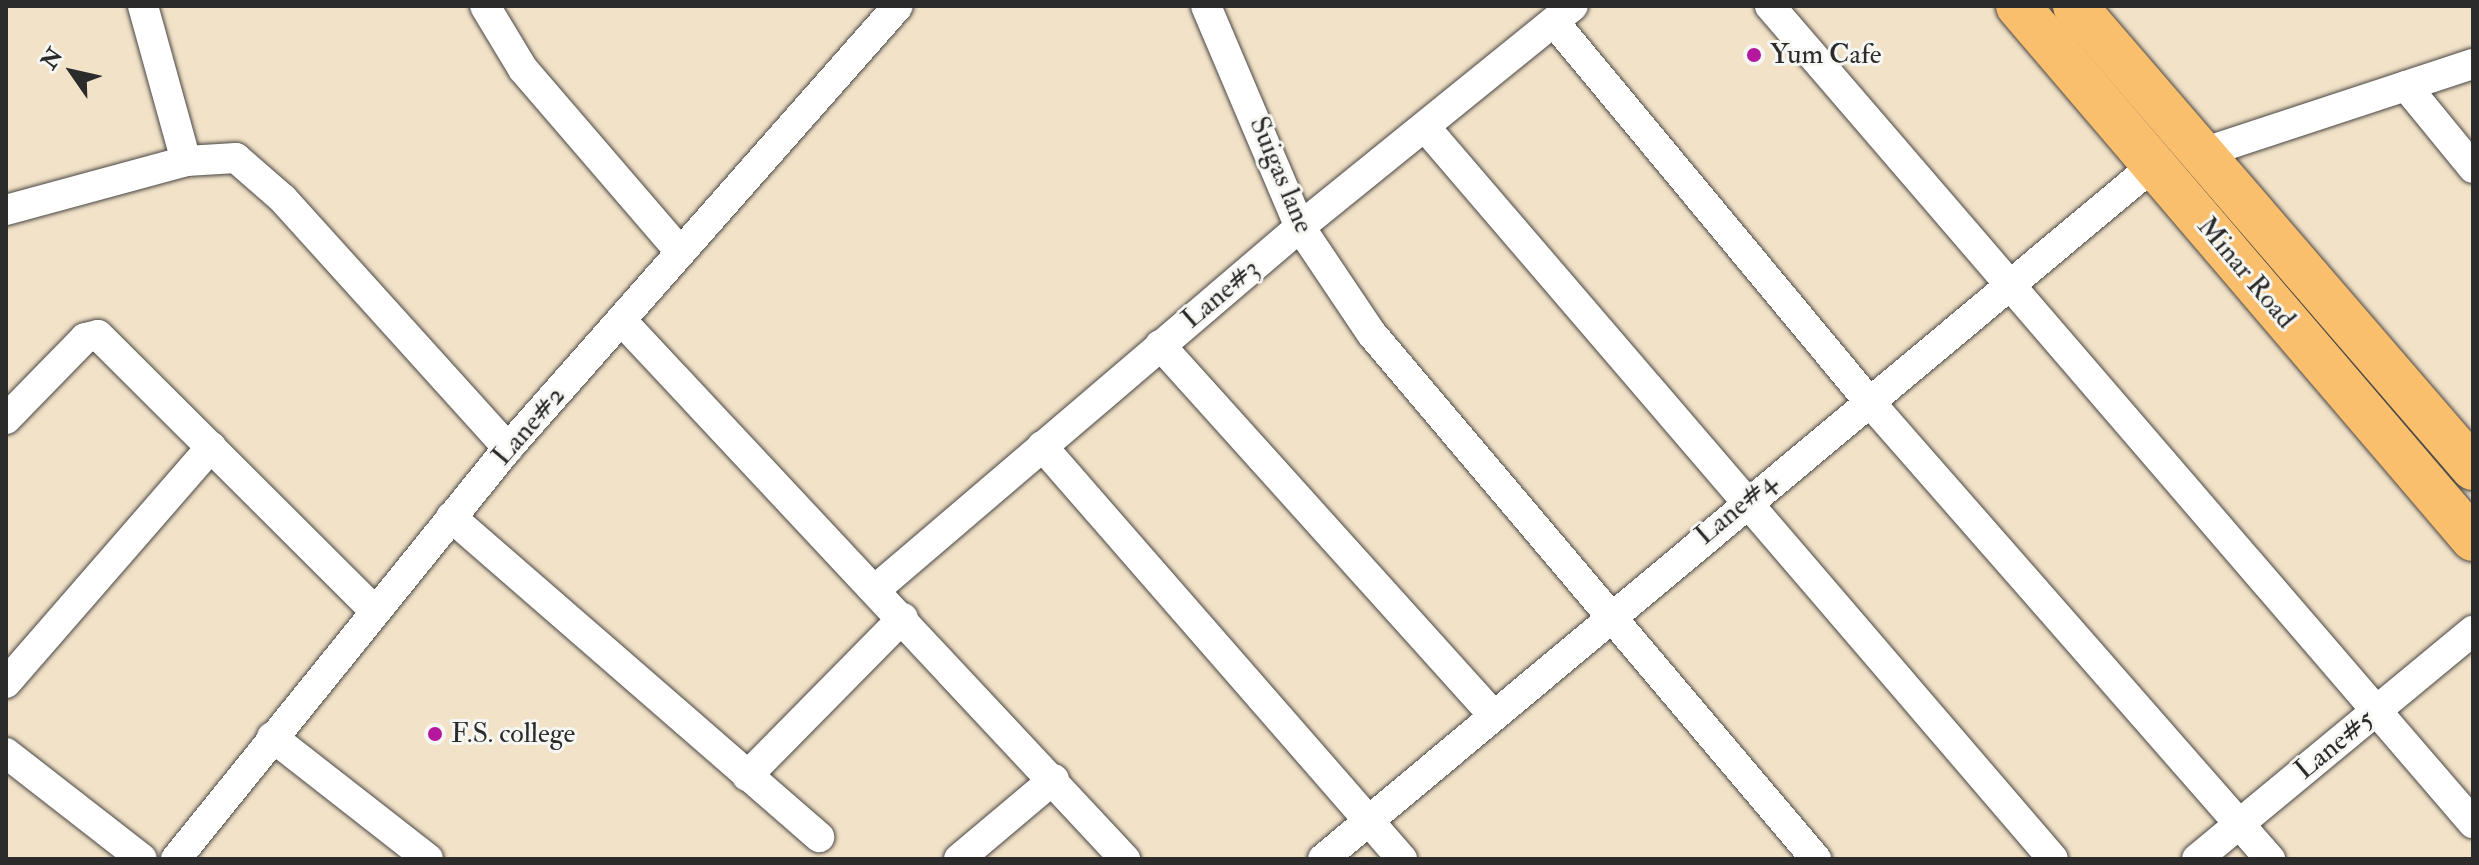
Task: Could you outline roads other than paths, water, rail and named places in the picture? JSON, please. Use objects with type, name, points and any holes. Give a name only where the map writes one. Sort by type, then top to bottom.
[{"type":"main road","name":"Minar Road","points":[[2018,6],[2473,539]]},
{"type":"main road","name":"Minar Road","points":[[2075,6],[2473,468]]},
{"type":"street","points":[[143,6],[186,161]]},
{"type":"street","points":[[485,6],[523,69],[678,249]]},
{"type":"street","name":"Lane#2","points":[[176,859],[374,610],[508,448],[622,321],[678,249],[898,6]]},
{"type":"street","name":"Suigas lane","points":[[1206,6],[1300,227],[1372,334],[1816,859]]},
{"type":"street","points":[[1770,6],[2011,281],[2375,712],[2473,823]]},
{"type":"street","points":[[1564,14],[1867,399],[2270,859]]},
{"type":"street","name":"Lane#3","points":[[876,589],[1300,227],[1564,14]]},
{"type":"street","points":[[2202,153],[2473,64]]},
{"type":"street","points":[[2406,86],[2473,168]]},
{"type":"street","points":[[1425,127],[2053,859]]},
{"type":"street","points":[[6,210],[186,161],[236,158],[283,199],[508,448]]},
{"type":"street","name":"Lane#4","points":[[1323,859],[1746,500],[2154,165]]},
{"type":"street","points":[[622,321],[1054,779],[1125,859]]},
{"type":"street","points":[[7,409],[85,338],[98,335],[374,610]]},
{"type":"street","points":[[1160,345],[1492,714]]},
{"type":"street","points":[[1042,446],[1402,859]]},
{"type":"street","points":[[6,683],[211,447]]},
{"type":"street","points":[[451,517],[819,837]]},
{"type":"street","points":[[747,776],[903,618]]},
{"type":"street","name":"Lane#5","points":[[2197,859],[2473,631]]},
{"type":"street","points":[[272,737],[428,859]]},
{"type":"street","points":[[6,753],[142,859]]},
{"type":"street","points":[[959,859],[1054,779]]},
{"type":"place","name":"Yum Cafe","points":[[1754,55]]},
{"type":"place","name":"F.S. college","points":[[435,734]]}]
